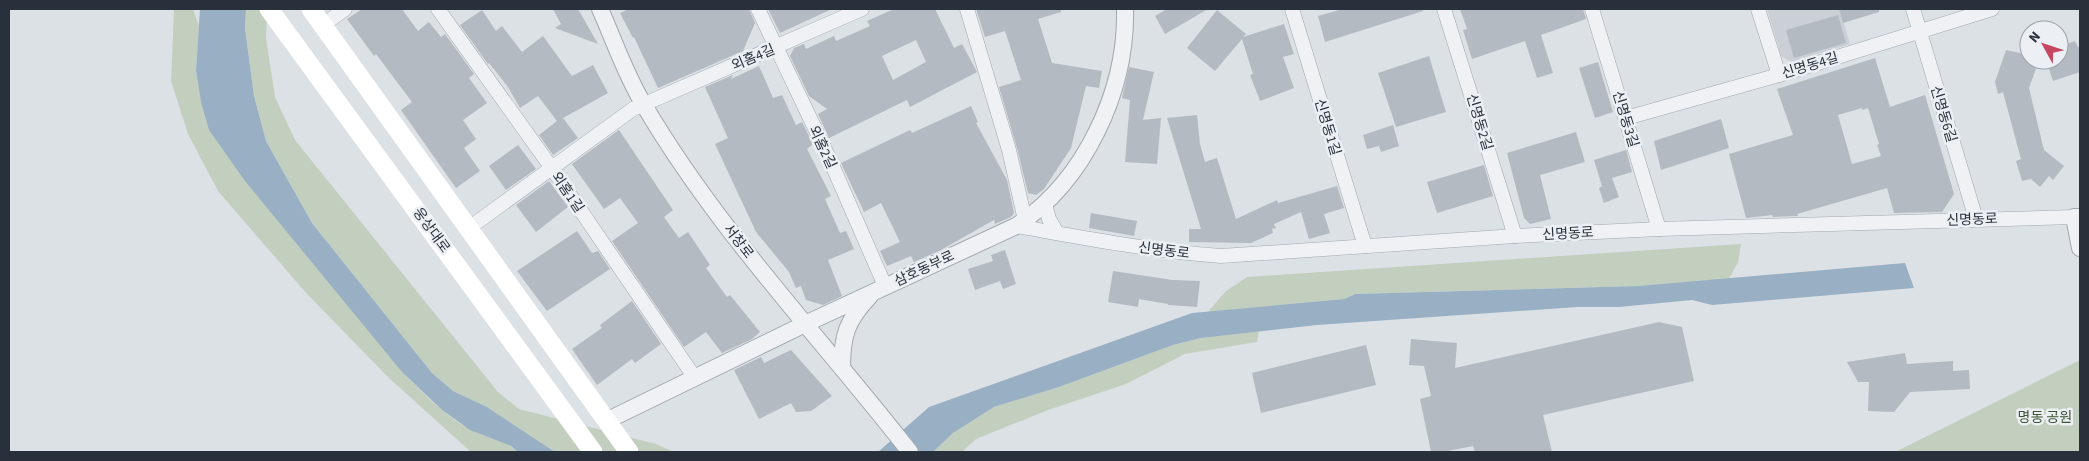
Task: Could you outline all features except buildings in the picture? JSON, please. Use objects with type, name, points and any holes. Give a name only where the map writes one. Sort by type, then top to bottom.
[{"type":"main road","name":"웅상대로","points":[[269,9],[594,452]]},
{"type":"main road","points":[[311,9],[629,452]]},
{"type":"street","points":[[323,25],[345,9]]},
{"type":"street","name":"외홈1길","points":[[438,9],[551,167],[696,378]]},
{"type":"street","name":"서창로","points":[[600,9],[643,104],[709,202],[805,324],[870,400],[910,452]]},
{"type":"street","name":"외홈2길","points":[[758,9],[826,152],[880,288]]},
{"type":"street","name":"외홈4길","points":[[470,228],[551,167],[643,104],[776,48],[862,9]]},
{"type":"street","points":[[967,9],[1009,150],[1021,223]]},
{"type":"street","name":"삼호동부로","points":[[611,427],[696,378],[880,288],[1021,223],[1045,204],[1071,173],[1090,144],[1105,113],[1121,59],[1125,9]]},
{"type":"street","name":"신명동1길","points":[[1292,9],[1364,246]]},
{"type":"street","name":"신명동2길","points":[[1444,9],[1515,236]]},
{"type":"street","name":"신명동3길","points":[[1592,9],[1659,229]]},
{"type":"street","points":[[1758,9],[1779,75]]},
{"type":"street","name":"신명동6길","points":[[1913,9],[1976,219]]},
{"type":"street","name":"신명동4길","points":[[1626,118],[1779,75],[1992,9]]},
{"type":"street","points":[[1045,204],[1049,219],[1057,233]]},
{"type":"street","points":[[2077,217],[2080,248]]},
{"type":"street","name":"신명동로","points":[[1021,223],[1057,233],[1110,243],[1176,253],[1221,256],[1515,236],[1659,229],[2077,217]]},
{"type":"street","points":[[842,368],[842,345],[846,329],[853,316],[880,288]]},
{"type":"shaded area","points":[[1767,9],[1840,9],[1850,44],[1791,62],[1781,56]]},
{"type":"green space","points":[[174,9],[193,9],[199,26],[196,71],[201,102],[402,372],[434,403],[460,424],[501,441],[518,452],[471,452],[390,379],[307,294],[218,191],[188,134],[171,81]]},
{"type":"green space","points":[[246,9],[267,9],[266,38],[275,97],[295,140],[498,392],[519,409],[656,444],[674,452],[555,452],[487,407],[453,391],[432,373],[312,223],[266,141],[254,96],[245,28]]},
{"type":"green space","points":[[1741,244],[1738,262],[1729,279],[1638,286],[1355,294],[1344,299],[1208,312],[1226,291],[1247,277]]},
{"type":"green space","points":[[1259,331],[1257,342],[1185,354],[1126,384],[1048,410],[976,439],[962,452],[933,452],[953,433],[994,407],[1059,387],[1173,345],[1201,338]]},
{"type":"green space","name":"명동 공원","points":[[2080,360],[2080,452],[1895,452]]},
{"type":"water","points":[[200,9],[246,9],[245,28],[254,96],[266,141],[312,223],[432,373],[453,391],[487,407],[555,452],[518,452],[511,446],[470,430],[442,410],[402,372],[245,181],[209,130],[201,102],[196,71]]},
{"type":"water","points":[[1905,263],[1914,288],[1712,305],[1692,300],[1619,307],[1577,307],[1317,325],[1201,338],[1173,345],[1059,387],[994,407],[953,433],[933,452],[878,452],[929,407],[1192,313],[1344,299],[1355,294],[1638,286]]}]
